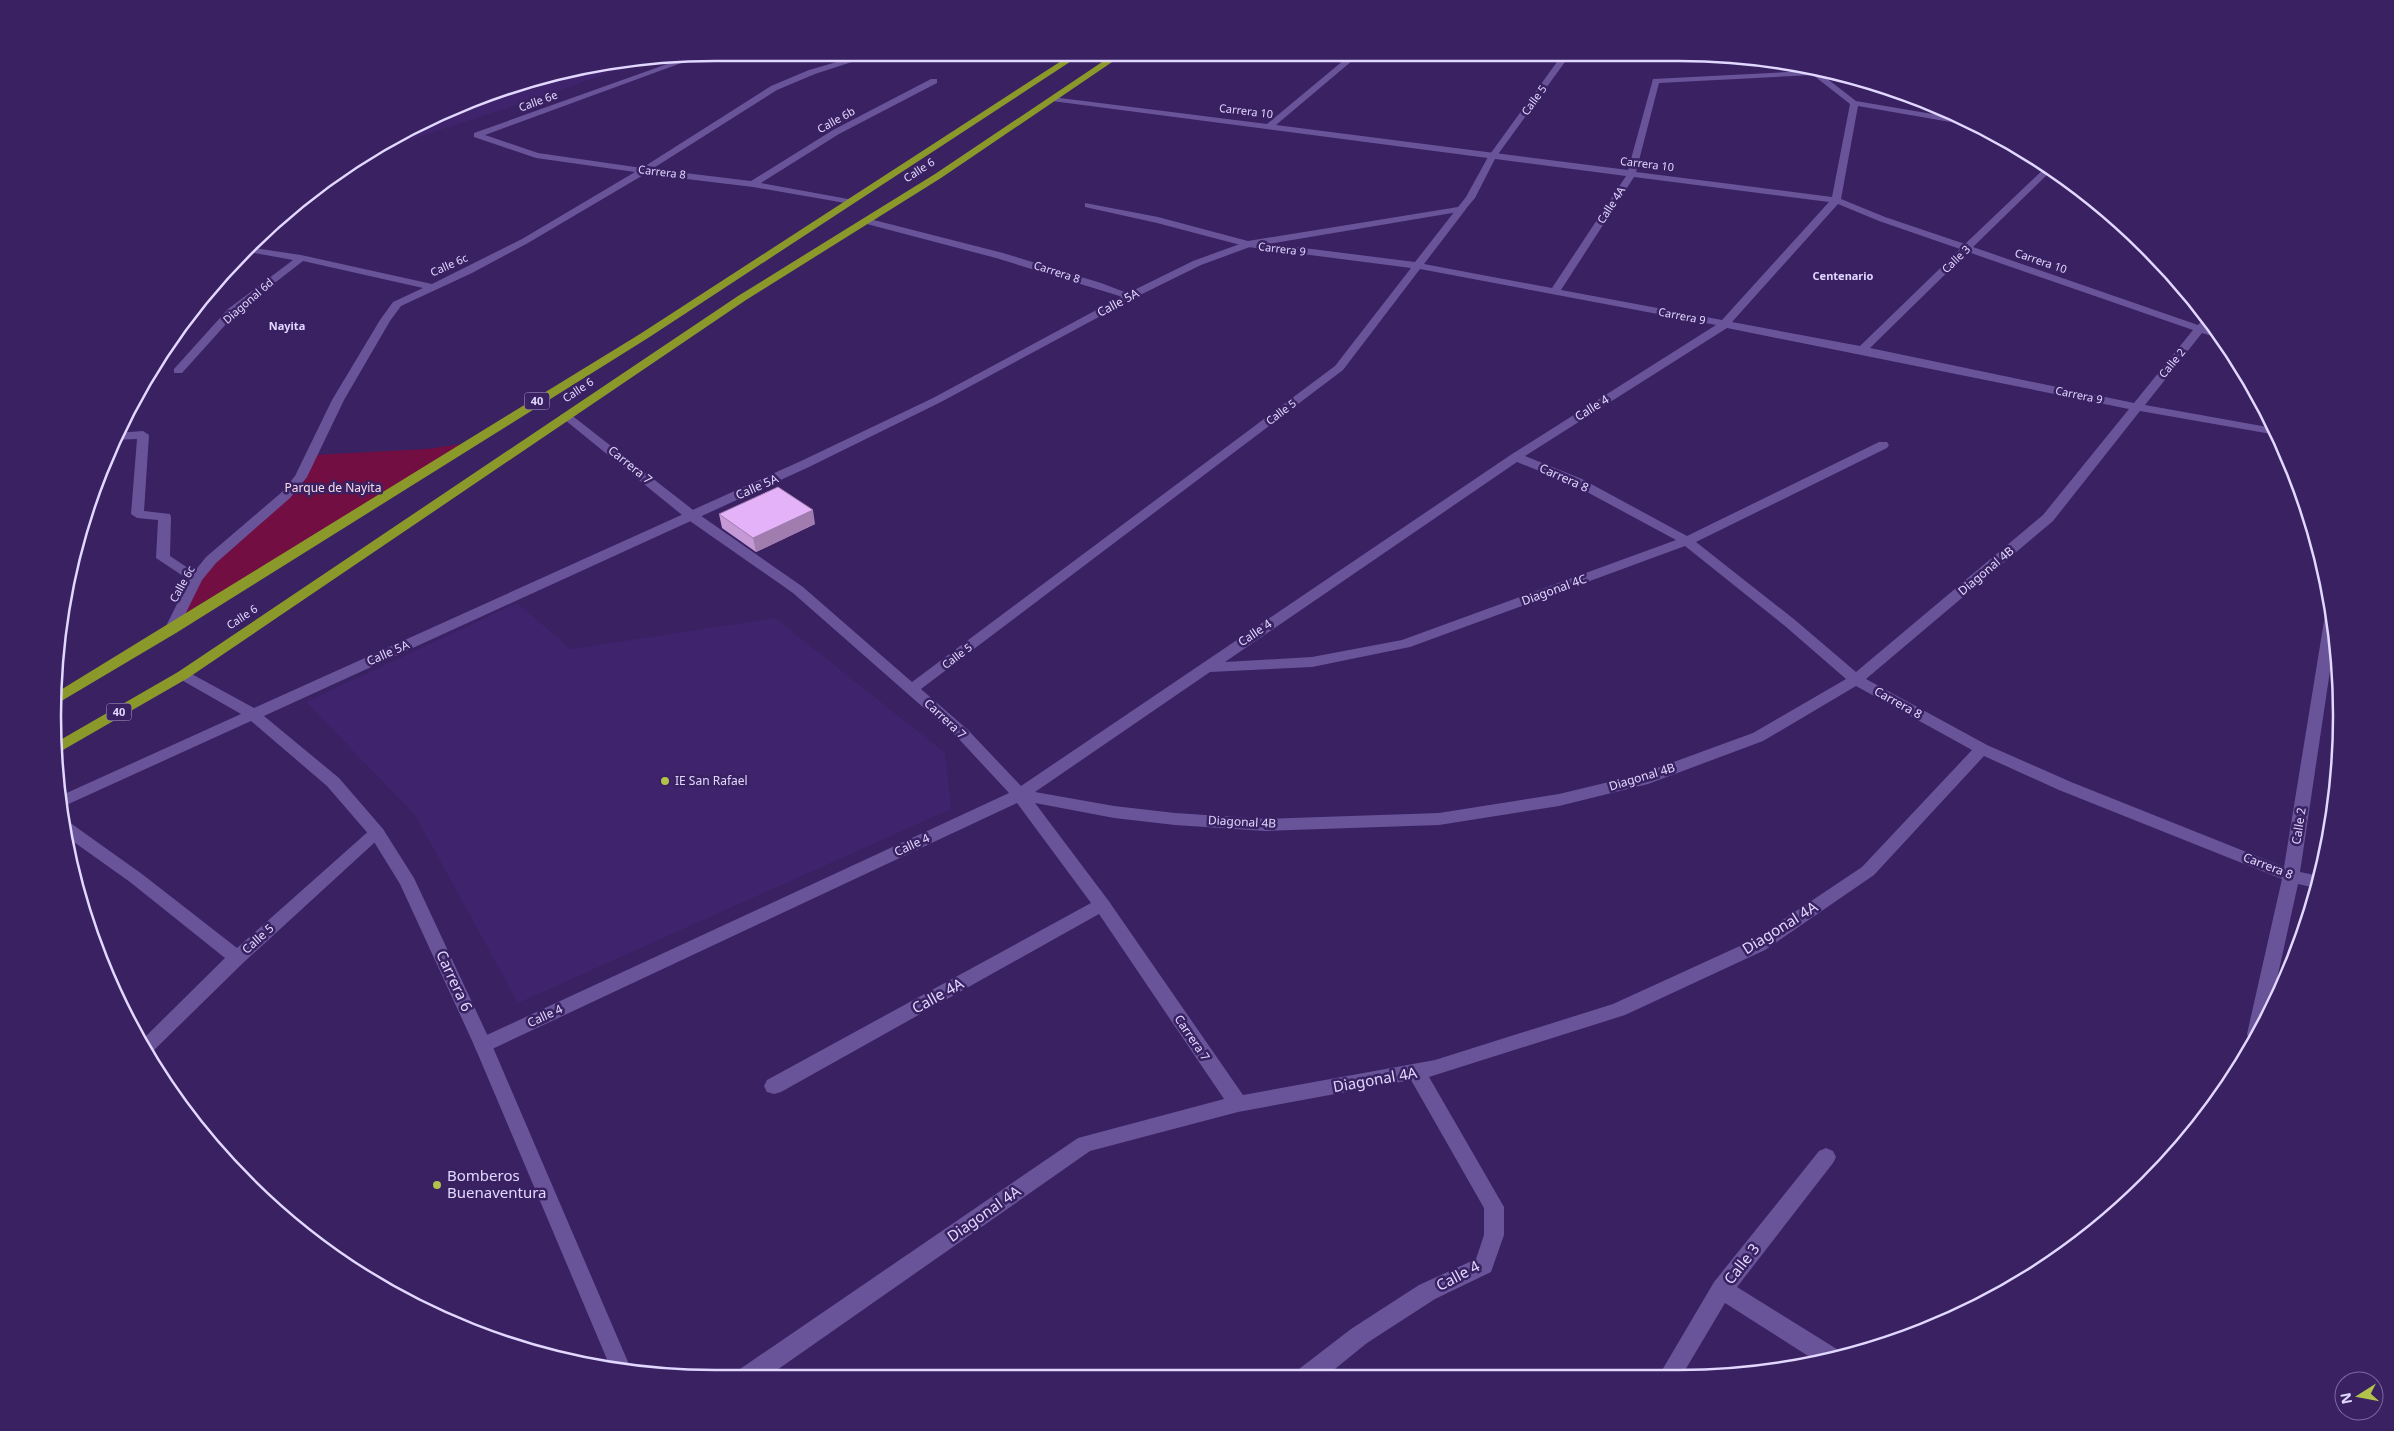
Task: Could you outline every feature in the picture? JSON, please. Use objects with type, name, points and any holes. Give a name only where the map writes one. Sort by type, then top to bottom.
[{"type":"highway","name":"Calle 6","points":[[62,696],[644,336],[1067,61]]},
{"type":"highway","name":"Calle 6","points":[[62,745],[183,675],[742,298],[866,222],[1109,61]]},
{"type":"street","name":"Calle 6c","points":[[171,630],[196,579],[211,560],[291,489],[301,477],[338,400],[385,320],[397,304],[468,271],[525,241],[644,170],[774,88],[812,72],[849,61]]},
{"type":"street","points":[[1269,126],[1348,61]]},
{"type":"street","name":"Calle 5","points":[[912,689],[1339,368],[1470,198],[1492,157],[1561,61]]},
{"type":"street","name":"Calle 6e","points":[[477,135],[678,63]]},
{"type":"street","name":"Calle 4A","points":[[1555,292],[1631,175],[1656,81],[1799,73]]},
{"type":"street","points":[[1822,78],[1854,103],[1944,118]]},
{"type":"street","name":"Calle 6b","points":[[753,184],[836,132],[934,81]]},
{"type":"street","name":"Carrera 10","points":[[1052,99],[1836,200],[1882,219],[1966,249],[2208,332]]},
{"type":"street","points":[[1836,200],[1854,103]]},
{"type":"street","name":"Carrera 8","points":[[477,135],[536,155],[579,163],[753,184],[848,202]]},
{"type":"street","name":"Calle 3","points":[[1862,350],[2044,173]]},
{"type":"street","name":"Calle 4","points":[[483,1045],[1020,795],[1516,457],[1724,324],[1836,200]]},
{"type":"street","name":"Carrera 9","points":[[1088,206],[1158,220],[1248,244],[1419,266],[1862,350],[2136,407],[2267,431]]},
{"type":"street","name":"Calle 5A","points":[[67,799],[806,464],[937,400],[1130,296],[1197,263],[1248,244],[1461,209]]},
{"type":"street","name":"Carrera 8","points":[[866,222],[960,243],[1052,270],[1130,296]]},
{"type":"street","points":[[256,251],[302,258],[432,287]]},
{"type":"street","name":"Diagonal 6d","points":[[178,371],[232,311],[302,258]]},
{"type":"street","name":"Calle 2","points":[[2136,407],[2203,325]]},
{"type":"street","name":"Diagonal 4B","points":[[1020,795],[1114,812],[1175,819],[1266,825],[1439,819],[1559,800],[1642,780],[1758,737],[1856,680],[2048,518],[2136,407]]},
{"type":"street","name":"Carrera 7","points":[[566,416],[692,516],[798,590],[963,734],[1020,795],[1102,905],[1238,1104]]},
{"type":"street","points":[[124,436],[143,435],[137,514],[165,516],[163,558],[196,579]]},
{"type":"street","name":"Diagonal 4C","points":[[1204,668],[1312,662],[1405,644],[1687,541],[1884,445]]},
{"type":"street","name":"Carrera 8","points":[[1516,457],[1578,482],[1687,541],[1856,680],[1982,749],[2065,786],[2291,876],[2311,880]]},
{"type":"street","name":"Calle 2","points":[[2261,1013],[2291,876],[2328,641]]},
{"type":"street","name":"Carrera 6","points":[[183,675],[252,714],[333,782],[377,833],[408,882],[483,1045],[619,1362]]},
{"type":"street","name":"Diagonal 4A","points":[[758,1370],[1085,1144],[1238,1104],[1417,1072],[1619,1010],[1759,945],[1868,871],[1982,749]]},
{"type":"street","points":[[72,833],[136,878],[237,958]]},
{"type":"street","name":"Calle 5","points":[[150,1044],[237,958],[377,833]]},
{"type":"street","name":"Calle 4A","points":[[774,1086],[1102,905]]},
{"type":"street","name":"Calle 4","points":[[1316,1370],[1359,1336],[1427,1292],[1484,1265],[1494,1235],[1494,1207],[1417,1072]]},
{"type":"street","name":"Calle 3","points":[[1672,1370],[1722,1289],[1826,1157]]},
{"type":"street","points":[[1722,1289],[1823,1353]]},
{"type":"shaded area","points":[[621,69],[398,144],[465,111],[505,96],[588,74]]},
{"type":"shaded area","name":"IE San Rafael","points":[[517,603],[571,649],[775,618],[945,753],[951,809],[518,1003],[415,815],[306,702]]},
{"type":"green space","name":"Parque de Nayita","points":[[469,443],[171,630],[196,579],[282,499],[313,455],[427,449]]},
{"type":"building","points":[[778,487],[813,510],[753,538],[719,514]]},
{"type":"place","name":"IE San Rafael","points":[[665,781]]},
{"type":"place","name":"Bomberos Buenaventura","points":[[437,1185]]},
{"type":"district","name":"Centenario","points":[[1843,276]]},
{"type":"district","name":"Nayita","points":[[287,326]]}]
